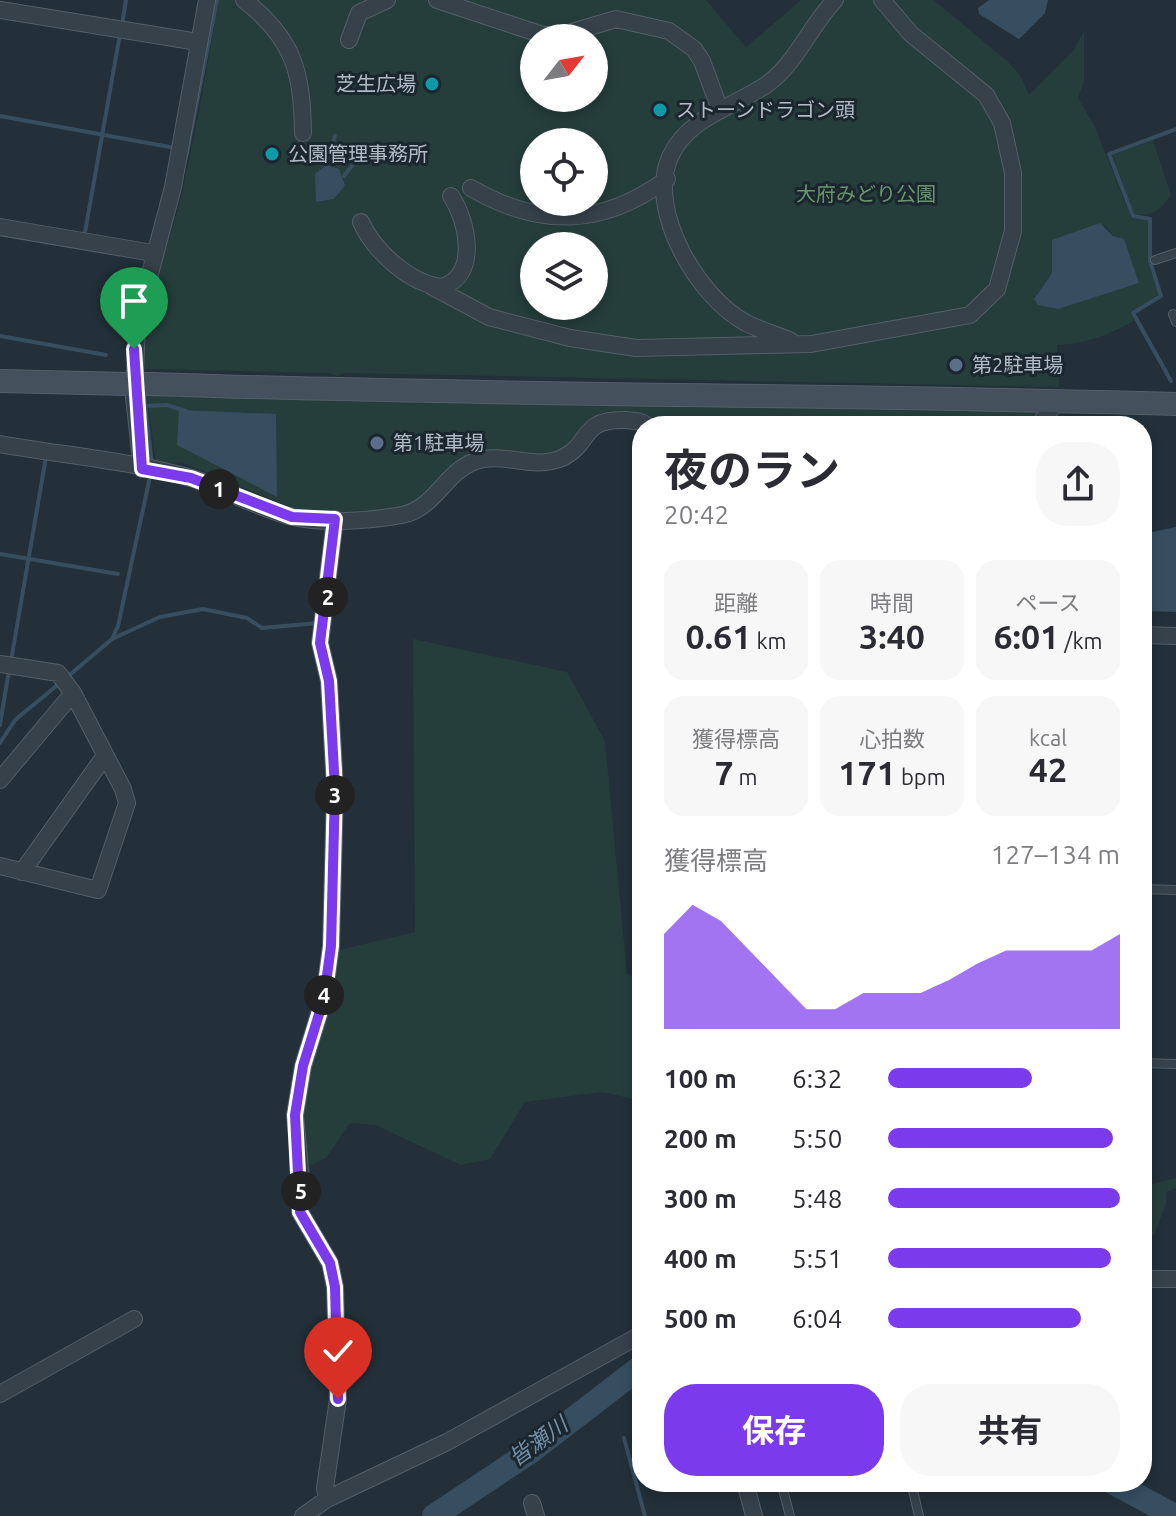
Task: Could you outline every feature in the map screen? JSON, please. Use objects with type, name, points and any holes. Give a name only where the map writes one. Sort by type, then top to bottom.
[{"type":"street","points":[[148,470],[134,349],[153,253],[173,187],[207,0]]},
{"type":"street","points":[[244,0],[288,44],[300,79],[303,133]]},
{"type":"street","points":[[349,40],[359,13],[387,0]]},
{"type":"street","points":[[437,0],[543,35],[562,35],[616,19],[669,31],[694,49],[702,61],[720,110]]},
{"type":"street","points":[[797,343],[745,323],[709,291],[672,231],[665,207],[669,158],[684,138],[720,110],[768,83],[805,43],[835,0]]},
{"type":"street","points":[[361,222],[376,246],[398,266],[431,286],[489,317],[570,338],[636,348],[751,348],[811,344],[970,315],[997,289],[1013,231],[1011,158],[1002,123],[986,95],[911,34],[882,0]]},
{"type":"street","points":[[0,10],[198,42]]},
{"type":"street","points":[[471,188],[511,209],[532,215],[563,217],[593,214],[624,205],[667,179]]},
{"type":"street","points":[[431,286],[449,285],[466,256],[467,232],[451,196]]},
{"type":"street","points":[[0,227],[153,253]]},
{"type":"street","points":[[0,381],[556,395],[813,394],[1176,404]]},
{"type":"street","points":[[1046,416],[1058,400]]},
{"type":"street","points":[[0,444],[191,478],[292,517],[335,519],[402,515],[416,510],[460,469],[475,461],[495,457],[540,465],[552,462],[567,455],[596,424],[608,420],[632,421]]},
{"type":"street","points":[[327,1499],[325,1488],[338,1399],[335,1287],[330,1263],[300,1212],[295,1115],[303,1066],[324,998],[331,946],[335,789],[329,681],[320,643],[335,519]]},
{"type":"street","points":[[1152,635],[1176,636]]},
{"type":"street","points":[[0,866],[98,890],[127,803],[123,789],[66,684],[6,665]]},
{"type":"street","points":[[0,780],[66,684]]},
{"type":"street","points":[[22,872],[104,757]]},
{"type":"street","points":[[1152,1279],[1176,1279]]},
{"type":"street","points":[[0,1394],[134,1319]]},
{"type":"street","points":[[303,1516],[327,1499],[447,1442],[632,1340]]},
{"type":"street","points":[[748,1492],[754,1516]]},
{"type":"lane","points":[[1155,260],[1176,253]]},
{"type":"lane","points":[[1152,889],[1176,890]]},
{"type":"lane","points":[[1152,1063],[1176,1064]]},
{"type":"lane","points":[[784,1492],[790,1516]]},
{"type":"lane","points":[[913,1492],[919,1516]]},
{"type":"green space","name":"大府みどり公園","points":[[219,0],[706,0],[746,47],[801,0],[934,0],[1007,61],[1020,75],[1029,95],[1072,52],[1084,31],[1084,81],[1078,98],[1095,127],[1131,218],[1148,221],[1148,261],[1159,295],[1132,312],[1134,321],[1124,326],[1087,341],[1057,345],[1059,387],[345,373],[338,376],[329,373],[144,369],[146,324],[182,192]],"holes":[[[1105,225],[1113,236],[1034,299],[1052,273]]]},
{"type":"green space","points":[[1153,140],[1171,195],[1156,211],[1134,214],[1112,155]]},
{"type":"green space","points":[[147,396],[1046,409],[1040,416],[598,415],[572,443],[553,456],[531,457],[493,452],[414,506],[375,512],[305,513],[181,462],[156,464]]},
{"type":"green space","points":[[413,639],[567,672],[605,741],[627,974],[632,976],[632,1099],[602,1092],[525,1102],[490,1159],[461,1165],[375,1125],[350,1123],[326,1158],[311,1165],[301,1155],[299,1114],[335,951],[415,932]]},
{"type":"green space","points":[[1176,1178],[1176,1188],[1166,1192],[1166,1204],[1154,1235],[1152,1235],[1152,1184]]},
{"type":"water","points":[[989,0],[1048,0],[1045,13],[1019,39],[979,14],[978,8]]},
{"type":"water","points":[[326,165],[339,169],[345,185],[334,199],[316,202],[315,174]]},
{"type":"water","points":[[1100,223],[1113,236],[1124,239],[1139,283],[1058,309],[1038,305],[1034,299],[1052,273],[1052,240]]},
{"type":"water","points":[[179,410],[276,414],[277,497],[177,445]]},
{"type":"water","points":[[1176,527],[1176,612],[1152,611],[1152,532]]},
{"type":"waterway","points":[[122,25],[126,0]]},
{"type":"waterway","points":[[186,158],[217,0]]},
{"type":"waterway","points":[[84,238],[120,34]]},
{"type":"waterway","points":[[0,116],[175,148]]},
{"type":"waterway","points":[[1171,381],[1133,313],[1161,296],[1150,261],[1150,219],[1133,216],[1109,154],[1176,129]]},
{"type":"waterway","points":[[326,165],[335,136]]},
{"type":"waterway","points":[[344,176],[363,152]]},
{"type":"waterway","points":[[0,336],[106,355]]},
{"type":"waterway","points":[[144,393],[152,464]]},
{"type":"waterway","points":[[146,406],[167,405],[186,411]]},
{"type":"waterway","points":[[11,661],[46,457]]},
{"type":"waterway","points":[[66,678],[112,639],[118,626],[151,472]]},
{"type":"waterway","points":[[0,554],[118,574]]},
{"type":"waterway","points":[[114,638],[160,617],[203,609],[247,618],[262,628],[318,623]]},
{"type":"waterway","points":[[0,725],[9,670]]},
{"type":"waterway","points":[[0,743],[15,720],[60,683]]},
{"type":"waterway","name":"皆瀬川","points":[[434,1516],[530,1452],[632,1374]]},
{"type":"waterway","points":[[624,1438],[632,1468]]},
{"type":"waterway","points":[[639,1492],[645,1516]]},
{"type":"waterway","name":"皆瀬川","points":[[1131,1492],[1175,1516]]},
{"type":"place","name":"芝生広場","points":[[432,84]]},
{"type":"place","name":"ストーンドラゴン頭","points":[[660,110]]},
{"type":"place","name":"公園管理事務所","points":[[272,154]]},
{"type":"place","name":"第2駐車場","points":[[956,365]]},
{"type":"place","name":"第1駐車場","points":[[377,443]]},
{"type":"route","points":[[134,349],[134,397],[142,447],[142,469],[191,478],[292,517],[335,519],[320,643],[329,681],[335,789],[331,946],[324,998],[303,1066],[295,1115],[295,1140],[301,1180],[300,1212],[330,1263],[335,1287],[338,1399]]}]
